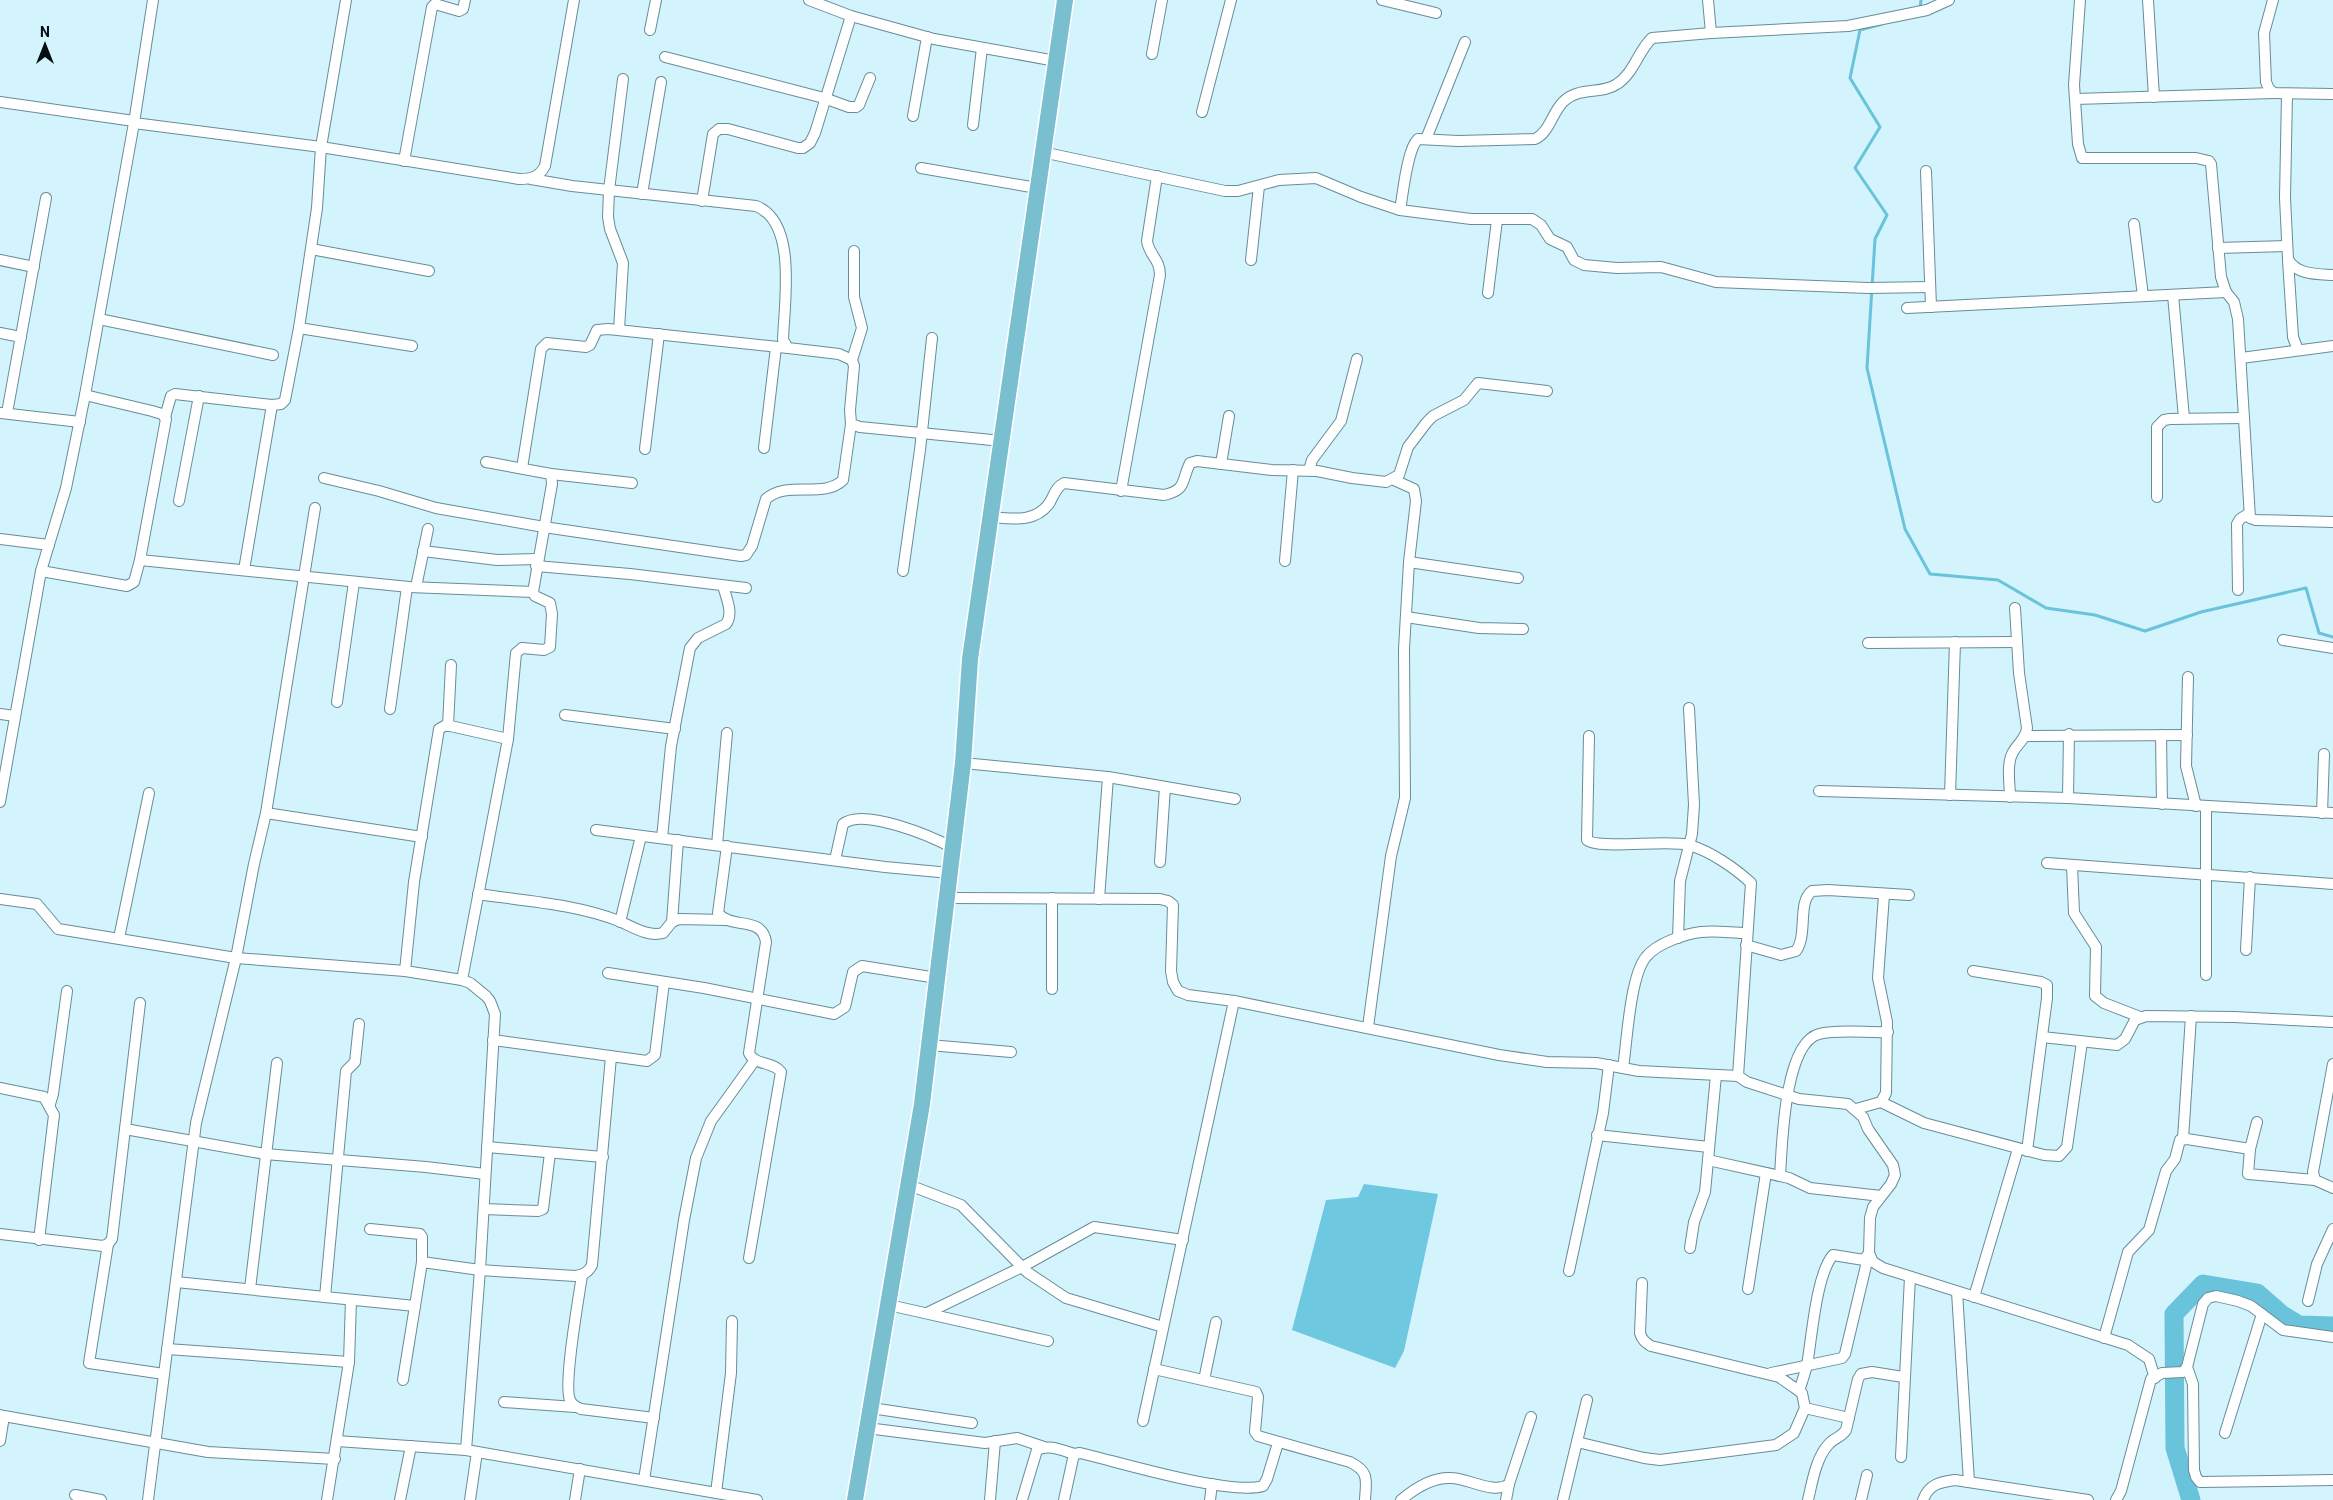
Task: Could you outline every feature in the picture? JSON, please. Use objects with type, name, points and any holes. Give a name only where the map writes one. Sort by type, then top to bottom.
[{"type":"main road","points":[[855,1500],[889,1305],[929,1045],[963,762],[970,659],[1065,0]]},
{"type":"street","points":[[0,802],[3,767],[15,716],[41,571],[66,488],[80,422],[134,122],[153,0]]},
{"type":"street","points":[[41,571],[127,586],[132,585],[140,560],[166,422],[165,417],[173,394],[272,405],[281,404],[284,400],[299,328],[317,208],[321,147],[346,0]]},
{"type":"street","points":[[404,161],[432,7],[435,4],[459,11],[463,9],[465,0]]},
{"type":"street","points":[[531,179],[540,175],[545,166],[574,0]]},
{"type":"street","points":[[650,30],[656,0]]},
{"type":"street","points":[[809,0],[851,16],[927,37],[1056,61]]},
{"type":"street","points":[[1152,54],[1162,0]]},
{"type":"street","points":[[1202,112],[1231,0]]},
{"type":"street","points":[[1382,0],[1436,13]]},
{"type":"street","points":[[1708,0],[1711,33]]},
{"type":"street","points":[[1400,210],[1414,143],[1418,139],[1466,141],[1535,138],[1541,136],[1561,104],[1570,96],[1618,84],[1634,66],[1647,43],[1652,38],[1848,26],[1927,10],[1949,0]]},
{"type":"street","points":[[2080,0],[2074,85],[2078,144],[2082,158],[2196,158],[2209,161],[2212,171],[2221,277],[2226,292],[2234,302],[2236,309],[2241,358],[2248,514],[2250,518],[2256,520],[2333,522]]},
{"type":"street","points":[[2148,0],[2154,97]]},
{"type":"street","points":[[2273,0],[2264,33],[2266,82],[2268,89],[2274,94]]},
{"type":"street","points":[[702,201],[715,132],[719,129],[728,129],[803,148],[813,138],[851,16]]},
{"type":"street","points":[[914,116],[927,37]]},
{"type":"street","points":[[1426,139],[1465,42]]},
{"type":"street","points":[[973,125],[982,48]]},
{"type":"street","points":[[665,57],[824,98],[849,108],[856,108],[870,78]]},
{"type":"street","points":[[619,330],[622,263],[610,229],[609,190],[623,79]]},
{"type":"street","points":[[642,194],[661,82]]},
{"type":"street","points":[[2287,94],[2287,246],[2293,337],[2298,350]]},
{"type":"street","points":[[2075,99],[2333,94]]},
{"type":"street","points":[[0,102],[321,147],[519,179],[756,206],[766,210],[772,218],[778,229],[785,252],[783,340],[788,348]]},
{"type":"street","points":[[1042,152],[1225,191],[1238,191],[1278,180],[1316,178],[1361,197],[1400,210],[1471,220],[1527,218],[1538,222],[1550,239],[1567,247],[1574,260],[1584,265],[1617,268],[1660,267],[1716,282],[1882,289],[1930,288]]},
{"type":"street","points":[[921,168],[1037,188]]},
{"type":"street","points":[[1926,171],[1931,307]]},
{"type":"street","points":[[1121,491],[1160,275],[1159,262],[1148,246],[1147,241],[1157,176]]},
{"type":"street","points":[[1251,260],[1259,186]]},
{"type":"street","points":[[46,198],[21,337],[3,413],[80,422]]},
{"type":"street","points":[[1488,293],[1497,220]]},
{"type":"street","points":[[2134,224],[2143,296]]},
{"type":"street","points":[[2218,248],[2287,246]]},
{"type":"street","points":[[311,248],[429,271]]},
{"type":"street","points":[[324,478],[380,491],[436,508],[544,527],[741,556],[746,555],[752,546],[766,499],[771,495],[786,490],[832,487],[843,480],[851,424],[850,410],[854,366],[852,360],[862,328],[854,297],[854,250]]},
{"type":"street","points":[[2288,259],[2292,267],[2300,270],[2333,275]]},
{"type":"street","points":[[0,260],[34,266]]},
{"type":"street","points":[[1906,308],[2226,292]]},
{"type":"street","points":[[2173,295],[2184,418]]},
{"type":"street","points":[[99,319],[273,355]]},
{"type":"street","points":[[299,328],[412,346]]},
{"type":"street","points":[[522,468],[536,376],[544,345],[553,342],[586,347],[590,345],[597,330],[619,330],[839,354],[852,360]]},
{"type":"street","points":[[0,333],[21,337]]},
{"type":"street","points":[[645,449],[660,334]]},
{"type":"street","points":[[903,571],[922,433],[932,338]]},
{"type":"street","points":[[2241,358],[2333,346]]},
{"type":"street","points":[[764,448],[776,347]]},
{"type":"street","points":[[1309,470],[1312,460],[1341,421],[1357,359]]},
{"type":"street","points":[[1394,480],[1398,475],[1408,447],[1427,422],[1433,416],[1464,400],[1478,383],[1547,391]]},
{"type":"street","points":[[85,394],[152,411],[165,417]]},
{"type":"street","points":[[179,501],[198,396]]},
{"type":"street","points":[[244,570],[272,405]]},
{"type":"street","points":[[1221,464],[1229,416]]},
{"type":"street","points":[[2157,497],[2156,427],[2164,420],[2244,418]]},
{"type":"street","points":[[851,424],[1002,441]]},
{"type":"street","points":[[991,517],[1013,520],[1030,517],[1045,509],[1056,489],[1064,483],[1121,491],[1172,494],[1182,487],[1190,463],[1198,461],[1272,470],[1309,470],[1386,482],[1394,480],[1414,488],[1416,501],[1409,562],[1406,617],[1405,798],[1391,856],[1368,1027]]},
{"type":"street","points":[[486,462],[551,474],[632,483]]},
{"type":"street","points":[[1286,561],[1293,470]]},
{"type":"street","points":[[532,592],[552,484],[551,474]]},
{"type":"street","points":[[148,1500],[194,1142],[199,1113],[236,958],[266,813],[315,508]]},
{"type":"street","points":[[2238,590],[2237,524],[2240,519],[2248,514]]},
{"type":"street","points":[[390,709],[412,587],[428,529]]},
{"type":"street","points":[[0,539],[49,545]]},
{"type":"street","points":[[423,551],[496,560],[537,562],[746,588]]},
{"type":"street","points":[[140,560],[305,578],[412,587],[532,592],[535,596],[552,606],[550,647],[544,650],[522,648],[516,652],[508,739],[462,980]]},
{"type":"street","points":[[1409,562],[1518,578]]},
{"type":"street","points":[[337,702],[354,582]]},
{"type":"street","points":[[662,838],[675,729],[690,648],[698,638],[726,624],[729,620],[723,586]]},
{"type":"street","points":[[2010,797],[2012,754],[2026,736],[2028,728],[2019,673],[2015,608]]},
{"type":"street","points":[[1406,617],[1479,628],[1523,629]]},
{"type":"street","points":[[2283,640],[2333,648]]},
{"type":"street","points":[[1868,642],[2017,642]]},
{"type":"street","points":[[1950,795],[1955,642]]},
{"type":"street","points":[[448,726],[452,665]]},
{"type":"street","points":[[2188,677],[2187,771],[2201,806],[2206,873],[2206,975]]},
{"type":"street","points":[[1678,938],[1680,881],[1692,834],[1694,805],[1689,708]]},
{"type":"street","points":[[0,714],[15,716]]},
{"type":"street","points":[[565,715],[675,729]]},
{"type":"street","points":[[405,971],[414,882],[439,729],[448,726],[508,739]]},
{"type":"street","points":[[727,733],[717,907],[721,917],[727,920]]},
{"type":"street","points":[[2026,736],[2069,734],[2187,735]]},
{"type":"street","points":[[2068,798],[2069,734]]},
{"type":"street","points":[[2161,735],[2162,804]]},
{"type":"street","points":[[1589,736],[1587,840],[1592,844],[1689,845],[1736,869],[1751,883],[1738,1076]]},
{"type":"street","points":[[1819,791],[2068,798],[2328,813],[2324,754]]},
{"type":"street","points":[[963,762],[1108,777],[1236,799]]},
{"type":"street","points":[[1099,898],[1108,777]]},
{"type":"street","points":[[1160,862],[1165,787]]},
{"type":"street","points":[[120,938],[149,793]]},
{"type":"street","points":[[266,813],[422,837]]},
{"type":"street","points":[[835,860],[843,824],[851,820],[892,823],[933,838],[953,848]]},
{"type":"street","points":[[596,830],[950,873]]},
{"type":"street","points":[[620,922],[641,836]]},
{"type":"street","points":[[672,922],[678,840]]},
{"type":"street","points":[[2047,863],[2206,873],[2333,884]]},
{"type":"street","points":[[2072,864],[2074,913],[2096,947],[2095,996],[2140,1018]]},
{"type":"street","points":[[2246,950],[2250,877]]},
{"type":"street","points":[[1746,945],[1781,955],[1796,951],[1801,943],[1805,900],[1812,891],[1828,890],[1884,895],[1909,895]]},
{"type":"street","points":[[478,894],[562,906],[620,922],[641,931],[658,934],[663,933],[672,922],[679,919],[727,920],[760,928],[764,933],[766,942],[749,1048],[751,1058],[778,1068],[781,1076],[749,1258]]},
{"type":"street","points":[[1881,1102],[1886,1093],[1888,1032],[1878,978],[1884,895]]},
{"type":"street","points":[[946,898],[1168,900],[1173,905],[1174,912],[1171,971],[1173,982],[1178,991],[1188,995],[1234,1001],[1499,1055],[1547,1062],[1609,1065],[1639,1071],[1738,1076],[1747,1082],[1799,1099],[1848,1104],[1856,1109],[1862,1117],[1893,1165],[1894,1175],[1891,1184],[1873,1207],[1870,1218],[1869,1253],[1845,1354],[1842,1358],[1768,1374]]},
{"type":"street","points":[[1052,898],[1052,989]]},
{"type":"street","points":[[0,899],[37,904],[58,929],[236,958],[405,971],[462,980],[470,983],[490,1001],[495,1014],[480,1270],[470,1500]]},
{"type":"street","points":[[1623,1068],[1632,1003],[1642,962],[1649,953],[1678,938],[1703,932],[1747,933]]},
{"type":"street","points":[[608,974],[664,982],[834,1014],[845,1007],[853,972],[862,966],[937,978]]},
{"type":"street","points":[[1973,971],[2041,982],[2047,985],[2042,1037],[2022,1150],[1974,1298]]},
{"type":"street","points":[[493,1040],[641,1062],[651,1060],[655,1055],[664,982]]},
{"type":"street","points":[[50,1104],[67,992]]},
{"type":"street","points":[[1143,1420],[1234,1001]]},
{"type":"street","points":[[0,1234],[103,1246],[112,1240],[140,1003]]},
{"type":"street","points":[[2104,1338],[2128,1252],[2149,1230],[2166,1171],[2175,1159],[2178,1144],[2183,1139],[2191,1016]]},
{"type":"street","points":[[2042,1037],[2109,1045],[2122,1043],[2135,1020],[2140,1018],[2191,1016],[2333,1022]]},
{"type":"street","points":[[325,1297],[346,1071],[355,1062],[359,1024]]},
{"type":"street","points":[[1780,1176],[1787,1095],[1799,1054],[1806,1042],[1811,1037],[1826,1033],[1888,1032]]},
{"type":"street","points":[[1856,1109],[1881,1102],[1924,1123],[2022,1150],[2059,1156],[2067,1147],[2082,1042]]},
{"type":"street","points":[[929,1045],[1011,1052]]},
{"type":"street","points":[[422,1262],[480,1270],[582,1275],[589,1270],[592,1265],[611,1057]]},
{"type":"street","points":[[644,1480],[684,1220],[696,1158],[711,1121],[755,1060]]},
{"type":"street","points":[[250,1290],[277,1063]]},
{"type":"street","points":[[2315,1180],[2313,1172],[2329,1109],[2333,1064]]},
{"type":"street","points":[[1569,1271],[1597,1136],[1609,1065]]},
{"type":"street","points":[[1690,1248],[1694,1222],[1705,1192],[1716,1075]]},
{"type":"street","points":[[0,1088],[44,1097],[50,1104],[54,1115],[39,1240]]},
{"type":"street","points":[[2257,1122],[2250,1149],[2248,1174],[2315,1180],[2333,1188]]},
{"type":"street","points":[[126,1129],[265,1154],[426,1167],[485,1174]]},
{"type":"street","points":[[1597,1136],[1709,1146]]},
{"type":"street","points":[[2183,1139],[2250,1149]]},
{"type":"street","points":[[487,1147],[603,1157]]},
{"type":"street","points":[[484,1209],[538,1211],[543,1209],[550,1153]]},
{"type":"street","points":[[1708,1160],[1780,1176],[1810,1188],[1881,1196]]},
{"type":"street","points":[[1748,1289],[1766,1173]]},
{"type":"street","points":[[908,1185],[961,1205],[1022,1266],[1066,1298],[1164,1327]]},
{"type":"street","points":[[927,1313],[1022,1266],[1094,1227],[1183,1240]]},
{"type":"street","points":[[2308,1301],[2317,1264],[2328,1250],[2333,1228]]},
{"type":"street","points":[[370,1229],[420,1234],[422,1237],[422,1262],[403,1380]]},
{"type":"street","points":[[108,1244],[89,1363],[164,1374]]},
{"type":"street","points":[[1869,1253],[1873,1262],[1883,1268],[2128,1345],[2149,1359],[2158,1375]]},
{"type":"street","points":[[1577,1442],[1660,1460],[1776,1445],[1794,1433],[1805,1408],[1799,1391],[1806,1366],[1821,1282],[1828,1261],[1833,1255],[1864,1260],[1869,1253]]},
{"type":"street","points":[[575,1407],[568,1394],[569,1375],[582,1275]]},
{"type":"street","points":[[1901,1457],[1910,1277]]},
{"type":"street","points":[[176,1282],[415,1306]]},
{"type":"street","points":[[1642,1283],[1640,1333],[1642,1339],[1651,1346],[1779,1377],[1799,1391]]},
{"type":"street","points":[[1957,1292],[1969,1482]]},
{"type":"street","points":[[2333,1337],[2282,1330],[2251,1306],[2238,1300],[2216,1296],[2208,1298],[2203,1304],[2185,1370],[2193,1384],[2194,1470],[2200,1482],[2333,1480]]},
{"type":"street","points":[[327,1500],[349,1362],[351,1300]]},
{"type":"street","points":[[889,1305],[1048,1342]]},
{"type":"street","points":[[2225,1433],[2262,1314]]},
{"type":"street","points":[[716,1493],[730,1390],[732,1321]]},
{"type":"street","points":[[1204,1380],[1216,1322]]},
{"type":"street","points":[[167,1349],[349,1362]]},
{"type":"street","points":[[1154,1369],[1256,1392],[1258,1397],[1255,1432],[1258,1436],[1350,1462],[1358,1466],[1364,1471],[1366,1478],[1365,1500]]},
{"type":"street","points":[[2116,1500],[2121,1491],[2151,1379],[2158,1375],[2185,1370]]},
{"type":"street","points":[[1808,1500],[1818,1464],[1826,1447],[1829,1443],[1842,1436],[1861,1374],[1872,1372],[1904,1377]]},
{"type":"street","points":[[1562,1500],[1587,1400]]},
{"type":"street","points":[[504,1402],[575,1407],[604,1413],[654,1418]]},
{"type":"street","points":[[871,1408],[972,1423]]},
{"type":"street","points":[[1805,1408],[1849,1418]]},
{"type":"street","points":[[0,1441],[2,1415],[208,1452],[334,1459]]},
{"type":"street","points":[[1506,1500],[1509,1484],[1531,1417]]},
{"type":"street","points":[[867,1428],[985,1443],[1017,1438],[1074,1454],[1080,1453],[1212,1484],[1250,1489],[1263,1486],[1278,1443]]},
{"type":"street","points":[[337,1441],[472,1451],[644,1480],[700,1495],[716,1493],[757,1500]]},
{"type":"street","points":[[990,1500],[995,1441]]},
{"type":"street","points":[[400,1500],[412,1446]]},
{"type":"street","points":[[1022,1500],[1037,1450],[1044,1446]]},
{"type":"street","points":[[1064,1500],[1074,1454]]},
{"type":"street","points":[[575,1500],[580,1469]]},
{"type":"street","points":[[1861,1500],[1867,1475]]},
{"type":"street","points":[[1401,1500],[1429,1483],[1449,1478],[1500,1488],[1509,1484]]},
{"type":"street","points":[[1923,1500],[1930,1488],[1937,1482],[1955,1480],[2088,1500]]},
{"type":"street","points":[[1210,1500],[1212,1484]]},
{"type":"street","points":[[75,1496],[101,1500]]},
{"type":"shaded area","points":[[1364,1184],[1438,1194],[1404,1351],[1395,1368],[1292,1330],[1326,1200],[1358,1197]]},
{"type":"waterway","points":[[1920,9],[1921,0]]},
{"type":"waterway","points":[[1882,24],[1860,30],[1850,78],[1880,127],[1855,168],[1887,215],[1875,239],[1867,368],[1905,529],[1930,574],[1998,580],[2046,608],[2095,615],[2145,631],[2201,612],[2306,588],[2319,633],[2333,637]]},
{"type":"waterway","points":[[2191,1500],[2175,1448],[2174,1314],[2203,1284],[2257,1293],[2281,1314],[2299,1325],[2333,1326]]}]
